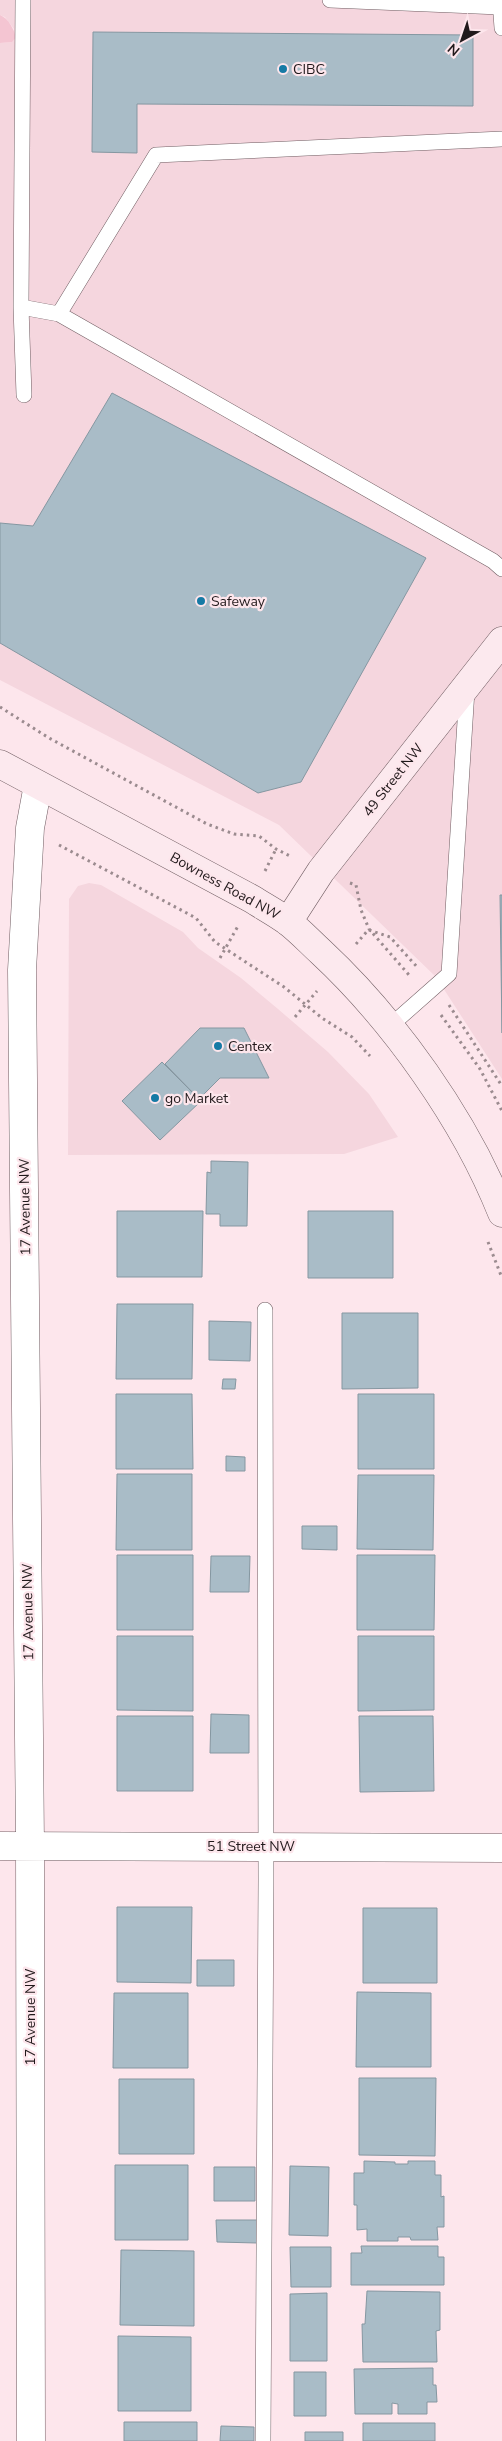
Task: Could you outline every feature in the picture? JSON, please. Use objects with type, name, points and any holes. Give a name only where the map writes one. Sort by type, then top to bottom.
[{"type":"street","name":"49 Street NW","points":[[288,922],[321,871],[502,641]]},
{"type":"street","name":"Bowness Road NW","points":[[0,764],[252,899],[288,922],[337,967],[389,1027],[436,1091],[470,1147],[502,1213]]},
{"type":"street","name":"17 Avenue NW","points":[[31,2441],[30,1845],[11,970],[30,828],[38,785]]},
{"type":"street","name":"51 Street NW","points":[[0,1846],[502,1848]]},
{"type":"lane","points":[[23,0],[21,307],[24,395]]},
{"type":"lane","points":[[330,0],[500,4],[502,28]]},
{"type":"lane","points":[[59,314],[156,154],[502,139]]},
{"type":"lane","points":[[21,307],[59,314],[493,561],[502,569]]},
{"type":"lane","points":[[389,1027],[449,974],[467,686]]},
{"type":"lane","points":[[264,2441],[265,1310]]},
{"type":"path","points":[[0,707],[65,747],[207,824],[234,834],[259,836],[276,849]]},
{"type":"path","points":[[87,861],[196,918],[215,942],[284,987],[322,1018],[352,1037],[376,1063]]},
{"type":"path","points":[[356,885],[361,910],[369,930]]},
{"type":"path","points":[[488,1240],[502,1278]]},
{"type":"shaded area","points":[[0,0],[502,0],[502,1079],[436,977],[279,825],[0,680],[0,43],[12,42],[14,29],[5,17],[0,15]]},
{"type":"shaded area","points":[[0,15],[8,21],[14,30],[16,37],[12,42],[0,43]]},
{"type":"shaded area","points":[[89,883],[101,885],[183,932],[198,948],[241,978],[328,1052],[369,1094],[398,1137],[344,1154],[68,1155],[69,899],[78,886]]},
{"type":"building","name":"CIBC","points":[[93,32],[473,35],[473,106],[137,104],[137,153],[92,152]]},
{"type":"building","name":"Safeway","points":[[112,393],[426,558],[301,782],[258,793],[0,643],[0,523],[33,526]]},
{"type":"building","points":[[500,895],[502,895],[502,1033]]},
{"type":"building","name":"Centex","points":[[200,1028],[244,1028],[269,1078],[220,1078],[199,1099],[165,1064]]},
{"type":"building","points":[[162,1062],[201,1101],[160,1140],[122,1101]]},
{"type":"building","points":[[211,1161],[248,1162],[247,1226],[220,1226],[220,1214],[206,1214],[207,1172],[211,1173]]},
{"type":"building","points":[[117,1211],[203,1211],[202,1277],[117,1277]]},
{"type":"building","points":[[308,1211],[393,1211],[393,1278],[308,1278]]},
{"type":"building","points":[[117,1304],[193,1304],[192,1379],[116,1379]]},
{"type":"building","points":[[342,1313],[418,1313],[418,1388],[342,1389]]},
{"type":"building","points":[[209,1321],[251,1322],[250,1361],[209,1360]]},
{"type":"building","points":[[223,1379],[236,1379],[235,1389],[222,1389]]},
{"type":"building","points":[[116,1394],[192,1394],[193,1469],[116,1469]]},
{"type":"building","points":[[358,1394],[434,1394],[434,1469],[358,1469]]},
{"type":"building","points":[[226,1456],[245,1457],[245,1471],[226,1471]]},
{"type":"building","points":[[117,1474],[192,1474],[192,1550],[116,1550]]},
{"type":"building","points":[[358,1475],[434,1475],[433,1550],[357,1549]]},
{"type":"building","points":[[302,1526],[337,1526],[337,1550],[302,1549]]},
{"type":"building","points":[[117,1555],[193,1555],[193,1630],[117,1630]]},
{"type":"building","points":[[357,1555],[435,1555],[434,1630],[357,1630]]},
{"type":"building","points":[[211,1556],[250,1556],[249,1592],[210,1592]]},
{"type":"building","points":[[117,1636],[193,1636],[193,1711],[117,1710]]},
{"type":"building","points":[[358,1636],[434,1636],[434,1710],[358,1711]]},
{"type":"building","points":[[211,1714],[249,1715],[249,1753],[210,1753]]},
{"type":"building","points":[[117,1716],[193,1716],[193,1791],[117,1791]]},
{"type":"building","points":[[359,1716],[433,1716],[434,1791],[360,1792]]},
{"type":"building","points":[[117,1907],[192,1907],[191,1983],[117,1982]]},
{"type":"building","points":[[363,1908],[437,1908],[437,1983],[363,1983]]},
{"type":"building","points":[[197,1960],[234,1960],[234,1986],[197,1986]]},
{"type":"building","points":[[357,1992],[431,1993],[431,2067],[356,2067]]},
{"type":"building","points":[[114,1993],[188,1993],[188,2068],[113,2068]]},
{"type":"building","points":[[359,2078],[436,2078],[435,2156],[359,2155]]},
{"type":"building","points":[[119,2079],[194,2079],[194,2154],[119,2154]]},
{"type":"building","points":[[364,2161],[408,2164],[408,2161],[435,2161],[435,2175],[441,2175],[441,2197],[444,2196],[444,2227],[437,2227],[438,2240],[411,2240],[410,2237],[398,2237],[398,2241],[367,2241],[367,2229],[357,2230],[357,2205],[354,2205],[354,2173],[364,2173]]},
{"type":"building","points":[[115,2165],[188,2165],[188,2240],[115,2240]]},
{"type":"building","points":[[290,2166],[329,2167],[328,2236],[289,2235]]},
{"type":"building","points":[[214,2167],[255,2167],[255,2201],[214,2201]]},
{"type":"building","points":[[216,2220],[258,2220],[257,2243],[217,2242]]},
{"type":"building","points":[[361,2246],[438,2246],[438,2257],[444,2257],[444,2285],[351,2285],[351,2253],[362,2253]]},
{"type":"building","points":[[290,2247],[331,2247],[331,2287],[291,2287]]},
{"type":"building","points":[[121,2250],[194,2251],[194,2326],[120,2325]]},
{"type":"building","points":[[367,2291],[440,2292],[440,2330],[436,2331],[437,2362],[363,2362],[362,2324],[365,2324]]},
{"type":"building","points":[[327,2293],[327,2361],[290,2361],[290,2294]]},
{"type":"building","points":[[118,2336],[191,2337],[191,2411],[118,2411]]},
{"type":"building","points":[[433,2368],[433,2385],[436,2385],[437,2402],[427,2402],[427,2414],[398,2414],[398,2404],[392,2403],[392,2414],[355,2414],[354,2369]]},
{"type":"building","points":[[294,2372],[326,2372],[326,2416],[294,2416]]},
{"type":"building","points":[[124,2422],[197,2422],[197,2441],[124,2441]]},
{"type":"building","points":[[363,2423],[435,2423],[435,2441],[363,2441]]},
{"type":"building","points":[[221,2426],[254,2427],[254,2441],[220,2441]]},
{"type":"building","points":[[305,2432],[343,2432],[343,2441],[305,2441]]},
{"type":"place","name":"CIBC","points":[[283,69]]},
{"type":"place","name":"Safeway","points":[[201,601]]},
{"type":"place","name":"Centex","points":[[218,1046]]},
{"type":"place","name":"go Market","points":[[155,1098]]}]
